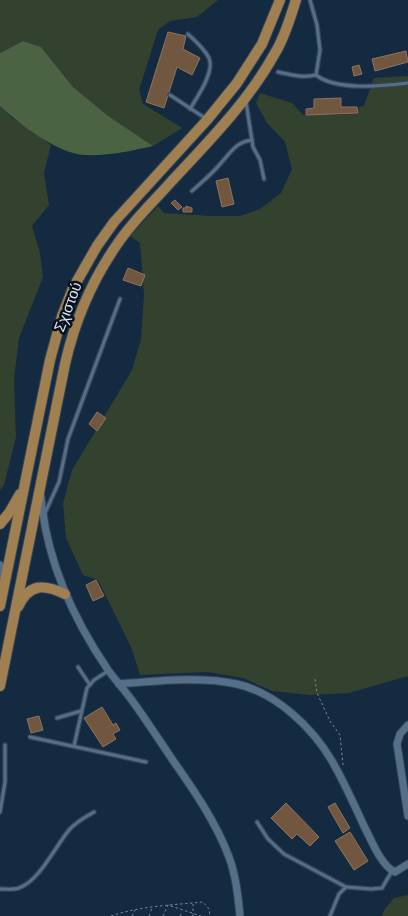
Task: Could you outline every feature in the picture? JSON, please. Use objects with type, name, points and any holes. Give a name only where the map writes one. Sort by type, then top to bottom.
[{"type":"main road","name":"Σχιστού","points":[[0,606],[55,339],[62,316],[81,272],[114,222],[238,83],[262,44],[280,0]]},
{"type":"main road","name":"Σχιστού","points":[[0,686],[70,343],[77,319],[96,277],[126,231],[218,131],[245,98],[276,51],[296,0]]},
{"type":"main road","points":[[0,524],[9,513],[25,485]]},
{"type":"main road","points":[[13,620],[20,603],[33,588],[43,587],[65,594]]},
{"type":"street","points":[[40,488],[47,542],[65,594],[80,624],[109,670],[136,706],[192,789],[213,825],[229,857],[238,888],[240,916]]},
{"type":"street","points":[[0,564],[4,587]]},
{"type":"street","points":[[120,684],[162,681],[218,681],[238,684],[273,700],[288,710],[304,725],[331,760],[377,852],[392,871],[401,870],[408,864]]},
{"type":"street","points":[[408,725],[400,734],[397,744],[408,816]]},
{"type":"lane","points":[[310,0],[318,25],[320,50],[316,75]]},
{"type":"lane","points":[[188,34],[203,48],[209,58],[210,65],[204,82],[190,109]]},
{"type":"lane","points":[[278,72],[305,77],[316,75],[322,79],[334,82],[366,86],[408,83]]},
{"type":"lane","points":[[170,95],[207,120]]},
{"type":"lane","points":[[245,98],[252,140],[260,160],[264,179]]},
{"type":"lane","points":[[192,191],[221,164],[232,149],[242,141],[252,140]]},
{"type":"lane","points":[[43,518],[58,482],[68,439],[120,299]]},
{"type":"lane","points":[[78,667],[90,685]]},
{"type":"lane","points":[[74,746],[87,688],[94,680],[109,670]]},
{"type":"lane","points":[[57,718],[82,711]]},
{"type":"lane","points":[[30,737],[146,762]]},
{"type":"lane","points":[[0,812],[5,782],[5,745]]},
{"type":"lane","points":[[0,889],[17,889],[27,884],[40,870],[70,829],[82,818],[94,812]]},
{"type":"lane","points":[[258,822],[268,839],[284,854],[346,887],[382,888],[392,871]]},
{"type":"lane","points":[[330,916],[339,894],[346,887]]},
{"type":"path","points":[[315,679],[317,693],[330,721],[340,735],[343,766],[341,778]]},
{"type":"path","points":[[111,916],[153,907],[203,902],[209,909],[210,916]]},
{"type":"path","points":[[193,915],[194,903]]},
{"type":"path","points":[[168,905],[193,915],[201,916]]},
{"type":"path","points":[[162,916],[168,905]]},
{"type":"path","points":[[149,916],[153,907]]},
{"type":"path","points":[[132,916],[135,910]]},
{"type":"path","points":[[180,916],[182,911]]},
{"type":"green space","points":[[0,0],[218,0],[197,17],[170,21],[158,30],[139,90],[143,104],[182,128],[153,146],[107,116],[73,87],[41,47],[23,41],[0,53]]},
{"type":"green space","points":[[23,41],[41,47],[73,87],[108,116],[153,146],[102,155],[74,153],[51,144],[18,121],[0,106],[0,53]]},
{"type":"green space","points":[[408,76],[408,676],[349,693],[310,695],[272,691],[243,678],[208,672],[140,675],[131,647],[98,580],[83,575],[66,538],[63,503],[72,470],[132,370],[141,339],[144,294],[140,243],[130,236],[158,206],[164,213],[240,216],[260,209],[281,193],[292,169],[285,142],[267,123],[256,103],[260,93],[292,103],[303,115],[358,114],[359,107],[364,106],[374,78]]},
{"type":"green space","points":[[0,106],[11,117],[51,145],[44,173],[49,205],[32,226],[40,253],[43,277],[19,338],[14,379],[16,437],[4,485],[0,490]]},
{"type":"green space","points":[[408,895],[408,916],[382,916],[384,910],[394,898]]},
{"type":"building","points":[[168,32],[186,36],[183,49],[200,58],[192,75],[177,67],[164,108],[146,102]]},
{"type":"building","points":[[406,51],[408,62],[375,71],[372,59]]},
{"type":"building","points":[[359,65],[362,74],[354,76],[352,67]]},
{"type":"building","points":[[341,98],[341,107],[357,107],[358,113],[306,115],[306,109],[314,108],[314,99]]},
{"type":"building","points":[[228,178],[234,204],[222,207],[216,181]]},
{"type":"building","points":[[175,200],[182,207],[178,210],[171,203]]},
{"type":"building","points":[[186,206],[192,208],[192,212],[183,212],[183,208],[186,208]]},
{"type":"building","points":[[128,268],[145,275],[141,286],[123,280]]},
{"type":"building","points":[[97,412],[106,418],[97,431],[89,424]]},
{"type":"building","points":[[96,580],[104,596],[93,601],[86,585]]},
{"type":"building","points":[[102,707],[113,725],[116,723],[120,730],[113,734],[116,739],[103,747],[84,718]]},
{"type":"building","points":[[39,716],[43,730],[31,733],[27,719]]},
{"type":"building","points":[[286,803],[319,837],[310,846],[297,834],[292,839],[271,818]]},
{"type":"building","points":[[335,803],[350,828],[343,833],[328,807]]},
{"type":"building","points":[[350,832],[368,861],[354,870],[335,841]]}]
